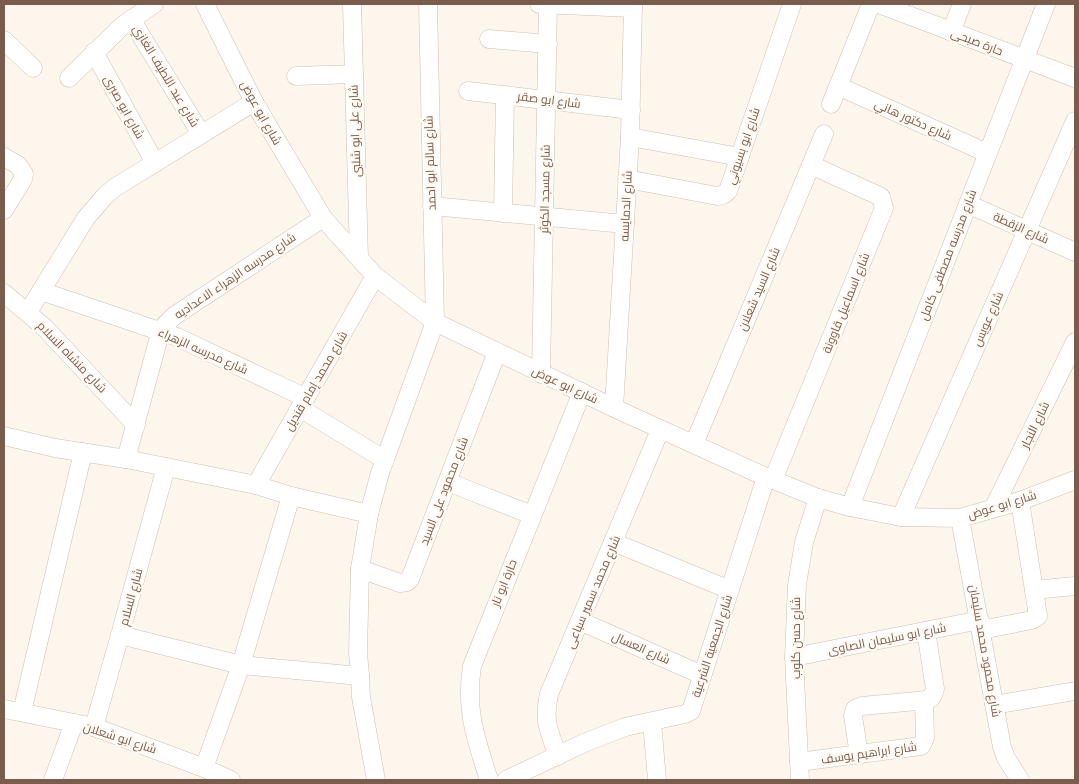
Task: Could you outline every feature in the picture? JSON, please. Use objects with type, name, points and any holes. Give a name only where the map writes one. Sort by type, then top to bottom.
[{"type":"street","points":[[68,78],[131,18],[154,4]]},
{"type":"street","name":"شارع ابو عوض","points":[[204,4],[254,102],[323,218],[375,276],[435,322],[660,430],[769,479],[818,498],[850,507],[900,517],[960,518],[1020,501],[1075,480]]},
{"type":"street","name":"شارع على ابو شلبى","points":[[352,4],[359,258]]},
{"type":"street","name":"شارع سالم ابو احمد","points":[[428,4],[435,322]]},
{"type":"street","points":[[539,4],[633,6]]},
{"type":"street","name":"شارع مسجد الكوثر","points":[[541,374],[548,4]]},
{"type":"street","name":"شارع ابو بسيوني","points":[[627,179],[717,196],[723,195],[728,191],[792,4]]},
{"type":"street","points":[[831,104],[871,4]]},
{"type":"street","name":"حارة صبحى","points":[[879,4],[1075,78]]},
{"type":"street","points":[[951,32],[962,4]]},
{"type":"street","name":"شارع مدرسه مصطفى كامل","points":[[850,507],[1046,4]]},
{"type":"street","name":"شارع الدمايسه","points":[[614,408],[630,137],[633,6]]},
{"type":"street","name":"شارع عبد اللطيف الغازي","points":[[131,18],[201,134]]},
{"type":"street","points":[[489,39],[548,44]]},
{"type":"street","points":[[4,40],[33,68]]},
{"type":"street","name":"شارع ابو صبرى","points":[[94,52],[155,163]]},
{"type":"street","points":[[296,76],[354,74]]},
{"type":"street","name":"شارع دكتور هاني","points":[[838,86],[987,153]]},
{"type":"street","name":"شارع ابو صقر","points":[[468,91],[631,110]]},
{"type":"street","points":[[503,213],[505,95]]},
{"type":"street","points":[[28,312],[94,207],[114,188],[254,102]]},
{"type":"street","name":"شارع عويس","points":[[900,517],[1075,121]]},
{"type":"street","name":"شارع السيد شعلان","points":[[694,444],[824,134]]},
{"type":"street","points":[[630,137],[740,157]]},
{"type":"street","points":[[4,157],[22,168],[24,174],[4,210]]},
{"type":"street","name":"شارع اسماعيل قاوونة","points":[[769,479],[884,208],[882,197],[811,165]]},
{"type":"street","name":"شارع الزقطة","points":[[968,204],[1075,252]]},
{"type":"street","points":[[432,206],[625,224]]},
{"type":"street","name":"شارع مدرسه الزهراء الاعداديه","points":[[126,460],[162,331],[169,320],[323,218]]},
{"type":"street","name":"شارع محمد إمام قنديل","points":[[256,485],[375,276]]},
{"type":"street","name":"شارع مدرسه الزهراء","points":[[41,291],[162,331],[192,344],[303,403],[385,460]]},
{"type":"street","name":"شارع منشاه السلام","points":[[4,293],[44,327],[136,425]]},
{"type":"street","points":[[376,780],[361,697],[358,642],[360,569],[369,514],[380,473],[435,322]]},
{"type":"street","name":"شارع النجار","points":[[994,507],[1075,342]]},
{"type":"street","name":"شارع محمود على السيد","points":[[360,569],[400,583],[408,582],[410,579],[497,352]]},
{"type":"street","name":"حارة ابو نار","points":[[489,780],[471,721],[469,685],[472,666],[477,649],[582,392]]},
{"type":"street","name":"شارع محمد سمير سباعى","points":[[558,756],[546,722],[549,694],[660,430]]},
{"type":"street","points":[[4,439],[84,452],[256,485],[291,496],[369,514]]},
{"type":"street","points":[[22,712],[84,452]]},
{"type":"street","name":"شارع السلام","points":[[94,727],[166,468]]},
{"type":"street","name":"شارع الجمعية الشرعية","points":[[506,780],[584,743],[625,727],[688,713],[691,710],[769,479]]},
{"type":"street","points":[[448,482],[532,515]]},
{"type":"street","points":[[204,768],[241,665],[291,496]]},
{"type":"street","name":"شارع حسن كلوب","points":[[800,780],[794,657],[797,585],[804,542],[818,498]]},
{"type":"street","points":[[1020,501],[1034,590],[1075,586]]},
{"type":"street","name":"شارع محمود محمد سليمان","points":[[960,518],[994,704],[1006,758],[1020,780]]},
{"type":"street","points":[[613,542],[730,590]]},
{"type":"street","name":"شارع ابو سليمان الصاوى","points":[[794,657],[926,632],[1036,618],[1038,613],[1034,590]]},
{"type":"street","name":"شارع العسال","points":[[580,621],[702,675]]},
{"type":"street","points":[[859,755],[853,716],[855,709],[862,706],[924,700],[932,697],[935,689],[926,632]]},
{"type":"street","points":[[120,635],[241,665],[360,676]]},
{"type":"street","points":[[994,704],[1075,691]]},
{"type":"street","name":"شارع ابراهيم يوسف","points":[[799,762],[921,746],[925,738],[924,700]]},
{"type":"street","name":"شارع ابو شعلان","points":[[4,709],[94,727],[204,768],[224,779]]},
{"type":"street","points":[[652,722],[657,780]]},
{"type":"street","points":[[53,780],[74,723]]}]
